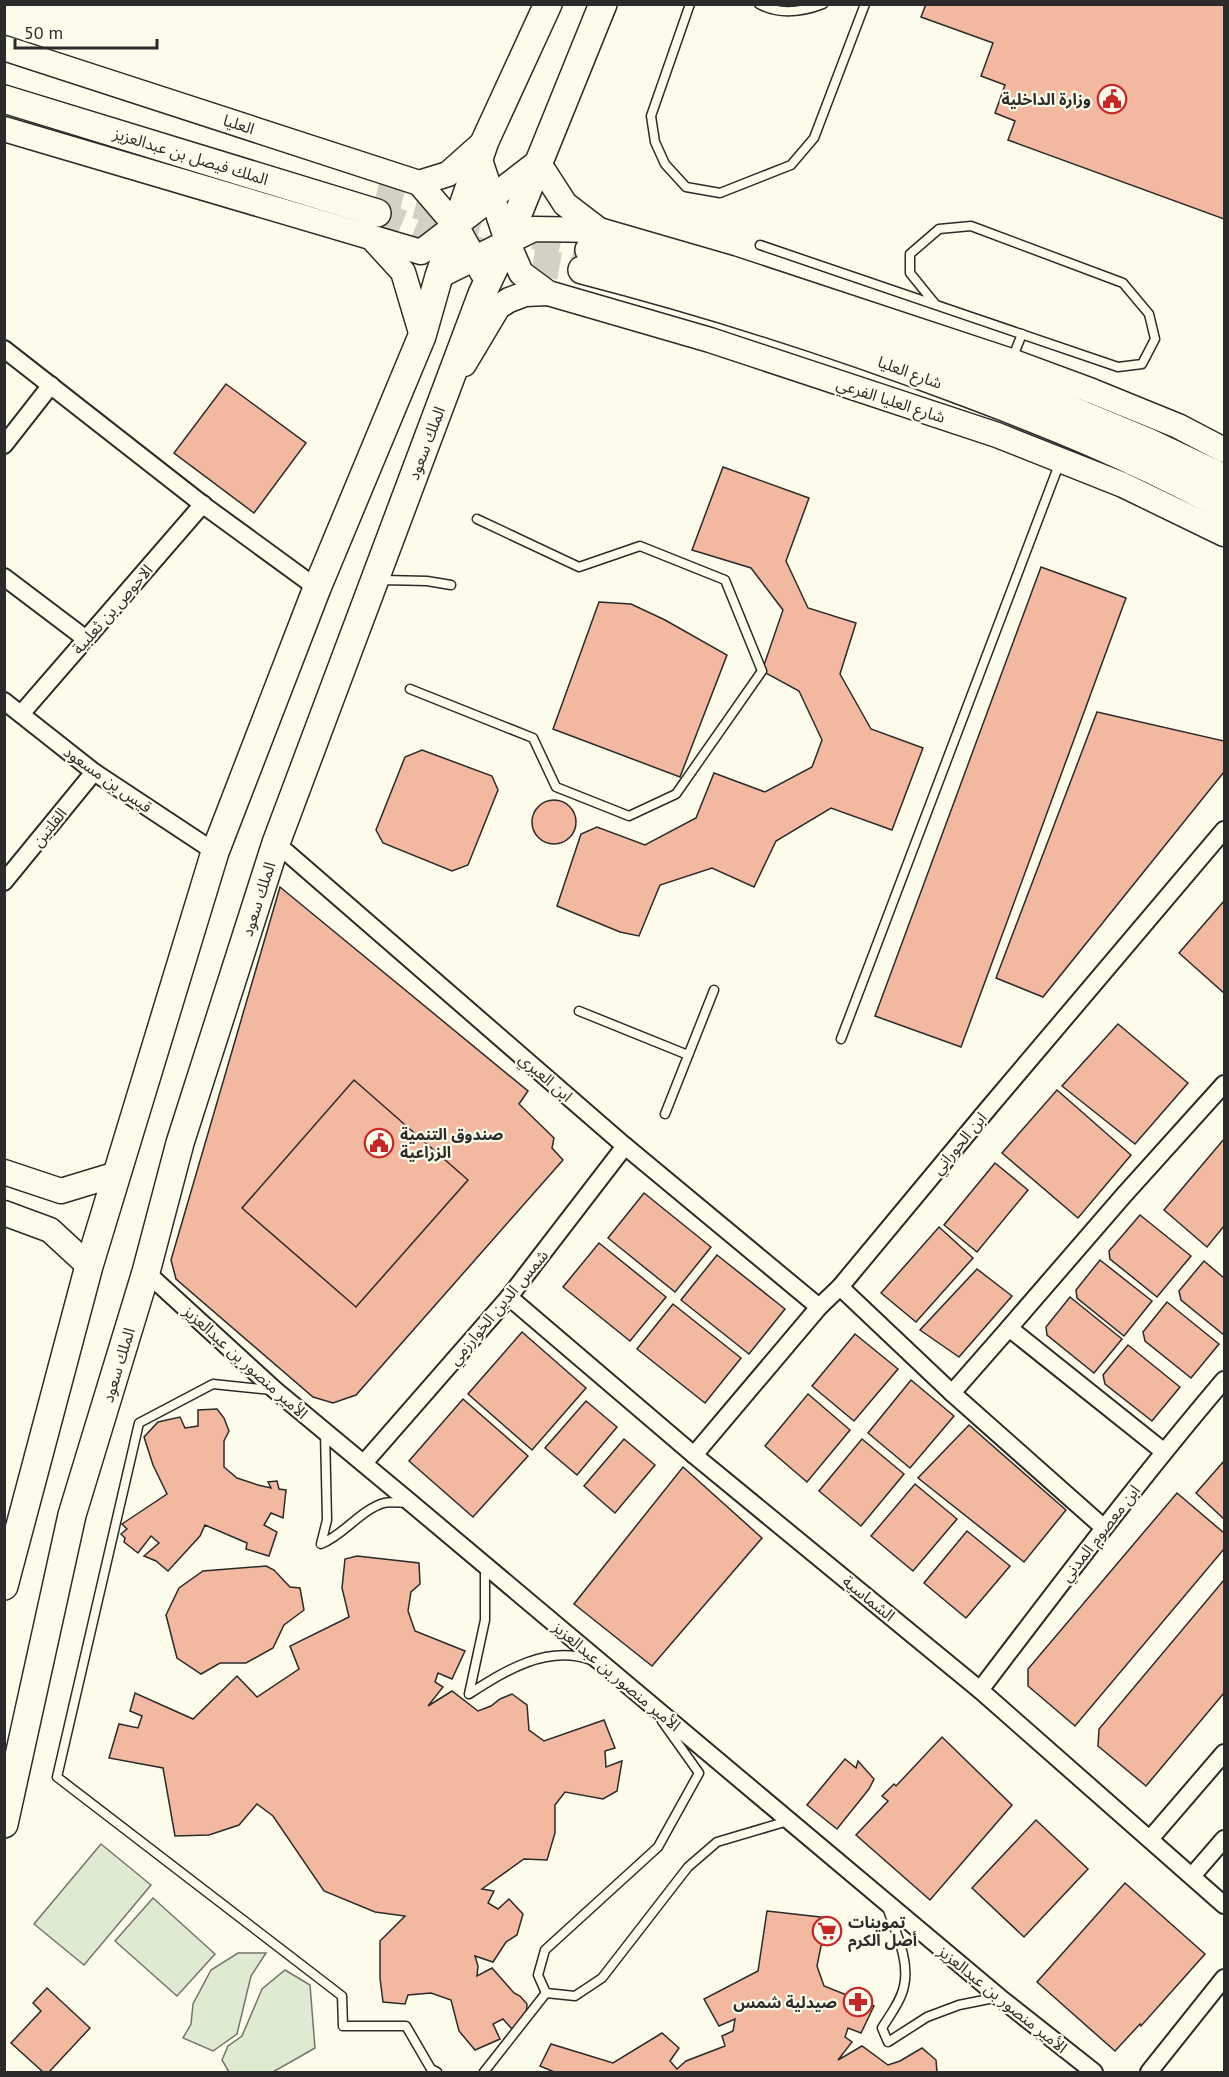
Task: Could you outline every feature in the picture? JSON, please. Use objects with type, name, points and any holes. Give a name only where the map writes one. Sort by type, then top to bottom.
[{"type":"main road","points":[[4,1586],[89,1266],[215,852],[317,588],[423,336],[439,276],[482,150],[548,4]]},
{"type":"main road","name":"الملك سعود","points":[[4,1824],[72,1515],[146,1272],[180,1143],[276,843],[487,282],[507,241],[603,4]]},
{"type":"main road","name":"الملك فيصل بن عبدالعزيز","points":[[4,82],[375,215]]},
{"type":"main road","name":"الملك فيصل بن عبدالعزيز","points":[[4,99],[375,215]]},
{"type":"main road","name":"شارع العليا","points":[[590,250],[768,302],[1006,383],[1148,441],[1224,478]]},
{"type":"main road","name":"شارع العليا","points":[[590,250],[655,289],[796,332],[1029,416],[1133,460],[1224,507]]},
{"type":"street","name":"العليا","points":[[4,48],[419,183]]},
{"type":"street","points":[[4,129],[375,215],[421,252],[538,162],[565,204],[590,250]]},
{"type":"street","points":[[482,150],[448,174],[419,183],[456,226],[487,282]]},
{"type":"street","name":"شارع العليا الفرعي","points":[[482,150],[492,198],[521,273],[548,293]]},
{"type":"street","points":[[375,215],[402,272],[423,336]]},
{"type":"street","points":[[439,276],[534,229],[590,250],[730,268],[1011,362],[1135,408],[1178,426],[1224,450]]},
{"type":"street","name":"شارع العليا الفرعي","points":[[442,399],[498,307],[525,294],[548,293],[710,339],[997,435],[1123,484],[1224,534]]},
{"type":"street","points":[[4,349],[203,504],[317,588]]},
{"type":"street","points":[[4,446],[51,385]]},
{"type":"street","name":"الاحوص بن ثعلبية","points":[[21,714],[203,504]]},
{"type":"street","points":[[4,577],[86,639]]},
{"type":"street","name":"قيس بن مسعود","points":[[4,701],[94,772],[215,852]]},
{"type":"street","name":"القلتين","points":[[4,882],[94,772]]},
{"type":"street","name":"ابن الحوراني","points":[[694,1455],[819,1306],[840,1287],[1224,830]]},
{"type":"street","name":"ابن العبري","points":[[276,843],[625,1146],[819,1306]]},
{"type":"street","points":[[952,1393],[1224,1084]]},
{"type":"street","name":"شمس الدين الخوارزمي","points":[[364,1463],[509,1297],[625,1146]]},
{"type":"street","points":[[4,1174],[61,1191],[117,1174]]},
{"type":"street","points":[[4,1174],[44,1198],[47,1205],[41,1211],[4,1203]]},
{"type":"street","points":[[4,1213],[51,1230],[89,1266]]},
{"type":"street","name":"الأمير منصور بن عبدالعزيز","points":[[146,1272],[275,1390],[999,1997],[1094,2073]]},
{"type":"street","points":[[840,1287],[952,1393],[1103,1527]]},
{"type":"street","name":"الشماسية","points":[[509,1297],[694,1455],[980,1690],[1224,1905]]},
{"type":"street","points":[[1009,1328],[1163,1451]]},
{"type":"street","name":"ابن معصوم المدني","points":[[980,1690],[1103,1527],[1163,1451],[1224,1380]]},
{"type":"street","points":[[1150,1839],[1224,1753]]},
{"type":"street","points":[[1192,1876],[1224,1839]]},
{"type":"street","points":[[1149,2073],[1224,1978]]},
{"type":"lane","points":[[690,4],[651,116],[654,142],[665,164],[686,187],[720,193],[791,165],[814,138],[865,4]]},
{"type":"lane","points":[[759,4],[772,11],[807,11],[823,4]]},
{"type":"lane","points":[[760,245],[936,305],[1022,334],[1118,367],[1142,364],[1155,339],[1149,315],[1123,283],[970,226],[939,230],[910,254],[910,273],[936,305]]},
{"type":"lane","points":[[1011,362],[1022,334]]},
{"type":"lane","points":[[841,1040],[1061,459]]},
{"type":"lane","points":[[410,689],[532,738],[556,787],[629,816],[676,794],[762,671],[725,580],[640,546],[579,567],[477,519]]},
{"type":"lane","points":[[364,607],[385,580],[427,581],[451,585]]},
{"type":"lane","points":[[665,1114],[714,990]]},
{"type":"lane","points":[[579,1011],[688,1055]]},
{"type":"lane","points":[[275,1390],[213,1384],[139,1423],[57,1777],[342,1996],[343,2026],[406,2026],[431,2069],[437,2073]]},
{"type":"lane","points":[[326,1432],[327,1520],[321,1544],[334,1539],[364,1514],[384,1503],[411,1503]]},
{"type":"lane","points":[[485,1565],[485,1620],[469,1695],[503,1672],[537,1658],[578,1655],[604,1665]]},
{"type":"lane","points":[[546,1993],[538,1975],[545,1950],[658,1847],[699,1773],[648,1701]]},
{"type":"lane","points":[[546,1993],[575,1996],[602,1978],[688,1867],[717,1842],[788,1821]]},
{"type":"lane","points":[[884,1901],[904,1959],[904,1985],[897,2003],[882,2028],[888,2042],[927,2018],[959,2006],[999,1997]]},
{"type":"lane","points":[[484,2073],[546,1993]]},
{"type":"green space","points":[[101,1844],[151,1885],[84,1965],[34,1924]]},
{"type":"green space","points":[[153,1898],[215,1954],[177,1996],[115,1941]]},
{"type":"green space","points":[[238,1953],[266,1953],[251,1976],[237,2034],[213,2051],[183,2038],[191,2024],[193,2004],[211,1970]]},
{"type":"green space","points":[[285,1970],[310,1985],[315,2048],[273,2072],[229,2072],[222,2060],[228,2046],[242,2036],[262,1989]]},
{"type":"building","name":"وزارة الداخلية","points":[[926,4],[1224,4],[1224,219],[1008,140],[1015,121],[995,113],[1005,85],[981,76],[993,43],[921,17]]},
{"type":"building","points":[[226,384],[306,443],[254,513],[174,453]]},
{"type":"building","points":[[723,467],[809,498],[786,561],[808,608],[856,623],[840,674],[871,729],[923,748],[892,830],[831,808],[776,841],[754,887],[712,868],[660,885],[639,936],[620,932],[557,906],[581,834],[597,827],[645,845],[696,818],[714,773],[765,792],[812,767],[822,740],[799,691],[762,671],[783,610],[751,568],[692,550]]},
{"type":"building","points":[[1041,567],[1126,598],[961,1047],[875,1016]]},
{"type":"building","points":[[599,602],[631,604],[665,620],[727,655],[680,777],[553,729]]},
{"type":"building","points":[[1097,712],[1224,741],[1224,772],[1043,997],[996,978]]},
{"type":"building","points":[[422,750],[492,776],[498,790],[468,865],[452,871],[383,843],[376,830],[405,757]]},
{"type":"building","points":[[554,800],[569,807],[576,822],[569,837],[554,844],[539,837],[532,822],[539,807]]},
{"type":"building","name":"صندوق التنمية الزراعية","points":[[280,887],[528,1091],[519,1104],[554,1138],[552,1148],[563,1160],[356,1395],[333,1403],[313,1397],[176,1279],[171,1260]]},
{"type":"building","points":[[1224,901],[1224,993],[1179,953]]},
{"type":"building","points":[[1118,1024],[1188,1083],[1135,1144],[1062,1086]]},
{"type":"building","points":[[354,1080],[468,1180],[356,1307],[242,1208]]},
{"type":"building","points":[[1057,1090],[1131,1155],[1078,1218],[1002,1153]]},
{"type":"building","points":[[1224,1139],[1224,1226],[1207,1247],[1164,1210]]},
{"type":"building","points":[[995,1163],[1028,1190],[977,1252],[944,1225]]},
{"type":"building","points":[[644,1193],[711,1247],[675,1292],[608,1238]]},
{"type":"building","points":[[1140,1215],[1191,1256],[1157,1297],[1110,1259],[1109,1251]]},
{"type":"building","points":[[939,1227],[973,1258],[916,1322],[881,1293]]},
{"type":"building","points":[[599,1243],[666,1297],[630,1341],[563,1287]]},
{"type":"building","points":[[717,1255],[785,1309],[749,1354],[681,1300]]},
{"type":"building","points":[[1100,1260],[1152,1301],[1124,1336],[1077,1298],[1076,1290]]},
{"type":"building","points":[[1204,1261],[1224,1278],[1224,1335],[1181,1300],[1179,1291]]},
{"type":"building","points":[[977,1269],[1012,1296],[959,1357],[920,1330]]},
{"type":"building","points":[[1070,1297],[1122,1339],[1094,1373],[1047,1335],[1046,1327]]},
{"type":"building","points":[[1167,1302],[1219,1344],[1191,1378],[1145,1341],[1143,1332]]},
{"type":"building","points":[[673,1304],[741,1358],[705,1403],[637,1349]]},
{"type":"building","points":[[522,1332],[586,1388],[532,1450],[468,1394]]},
{"type":"building","points":[[855,1334],[898,1369],[854,1421],[812,1386]]},
{"type":"building","points":[[1128,1345],[1180,1387],[1152,1421],[1105,1384],[1103,1375]]},
{"type":"building","points":[[911,1380],[954,1416],[910,1468],[868,1433]]},
{"type":"building","points":[[808,1394],[850,1430],[807,1482],[765,1446]]},
{"type":"building","points":[[463,1399],[528,1456],[473,1517],[409,1461]]},
{"type":"building","points":[[586,1401],[617,1427],[577,1475],[545,1448]]},
{"type":"building","points":[[217,1409],[224,1418],[229,1431],[224,1441],[224,1467],[237,1478],[258,1485],[271,1488],[268,1482],[277,1481],[279,1489],[286,1490],[283,1518],[271,1513],[264,1525],[277,1532],[269,1556],[246,1549],[247,1543],[205,1525],[200,1536],[168,1571],[156,1561],[144,1556],[159,1543],[151,1536],[138,1553],[124,1542],[125,1538],[121,1534],[127,1529],[122,1524],[167,1494],[153,1465],[144,1437],[158,1422],[180,1417],[185,1428],[198,1426],[198,1410]]},
{"type":"building","points":[[969,1425],[1066,1510],[1024,1562],[918,1478]]},
{"type":"building","points":[[624,1439],[655,1465],[615,1513],[584,1486]]},
{"type":"building","points":[[862,1439],[904,1474],[861,1526],[819,1491]]},
{"type":"building","points":[[1224,1461],[1224,1519],[1196,1493]]},
{"type":"building","points":[[683,1467],[762,1538],[652,1666],[574,1604]]},
{"type":"building","points":[[915,1484],[957,1519],[913,1571],[871,1536]]},
{"type":"building","points":[[1177,1493],[1224,1533],[1224,1549],[1075,1726],[1028,1686],[1028,1669]]},
{"type":"building","points":[[967,1531],[1010,1566],[966,1618],[924,1583]]},
{"type":"building","points":[[357,1556],[419,1563],[420,1584],[411,1592],[408,1611],[415,1631],[465,1651],[452,1679],[438,1673],[435,1682],[443,1687],[428,1706],[452,1691],[478,1711],[512,1694],[527,1705],[529,1730],[544,1741],[604,1720],[615,1748],[605,1751],[606,1767],[622,1761],[617,1791],[603,1799],[565,1792],[555,1805],[555,1833],[547,1860],[524,1859],[482,1889],[494,1891],[488,1903],[498,1909],[509,1899],[523,1914],[517,1935],[506,1942],[493,1962],[475,1956],[478,1966],[477,1976],[492,1968],[527,2004],[526,2018],[512,2029],[503,2019],[493,2024],[500,2039],[475,2050],[459,2031],[451,2000],[431,1993],[408,1995],[405,2004],[383,2002],[380,1978],[380,1941],[405,1916],[375,1912],[324,1891],[273,1816],[257,1804],[239,1825],[209,1835],[175,1836],[163,1768],[109,1758],[119,1724],[138,1728],[142,1716],[130,1711],[135,1693],[193,1719],[237,1676],[257,1697],[299,1669],[290,1646],[349,1617],[342,1588],[345,1559]]},
{"type":"building","points":[[266,1566],[274,1570],[290,1587],[300,1588],[304,1610],[284,1625],[273,1648],[246,1663],[220,1663],[201,1674],[177,1658],[166,1615],[179,1588],[203,1571]]},
{"type":"building","points":[[1224,1580],[1224,1693],[1146,1786],[1098,1746],[1099,1729]]},
{"type":"building","points":[[942,1737],[1012,1805],[930,1900],[856,1835],[888,1801],[882,1796],[894,1784],[896,1786]]},
{"type":"building","points":[[845,1759],[856,1768],[858,1761],[874,1779],[869,1789],[837,1829],[807,1805]]},
{"type":"building","points":[[1036,1820],[1088,1869],[1024,1937],[972,1888]]},
{"type":"building","points":[[1125,1883],[1205,1954],[1141,2026],[1140,2024],[1115,2051],[1037,1982]]},
{"type":"building","points":[[767,1911],[829,1918],[830,1939],[821,1946],[817,1966],[824,1986],[874,2006],[861,2033],[848,2028],[845,2037],[852,2042],[838,2060],[862,2046],[888,2065],[922,2048],[936,2060],[937,2072],[551,2072],[540,2066],[551,2044],[613,2063],[662,2033],[679,2048],[670,2061],[677,2069],[686,2061],[725,2046],[722,2036],[733,2031],[735,2019],[719,2026],[704,1999],[758,1971]]},
{"type":"building","points":[[47,1988],[90,2028],[49,2072],[43,2072],[11,2043],[41,2011],[33,2003]]},
{"type":"tunnel","points":[[376,195],[589,250]]},
{"type":"tunnel","points":[[377,213],[430,235],[490,254],[582,270]]},
{"type":"place","name":"وزارة الداخلية","points":[[1112,99]]},
{"type":"place","name":"صندوق التنمية الزراعية","points":[[379,1143]]},
{"type":"place","name":"تموينات أصل الكرم","points":[[827,1931]]},
{"type":"place","name":"صيدلية شمس","points":[[858,2002]]}]
